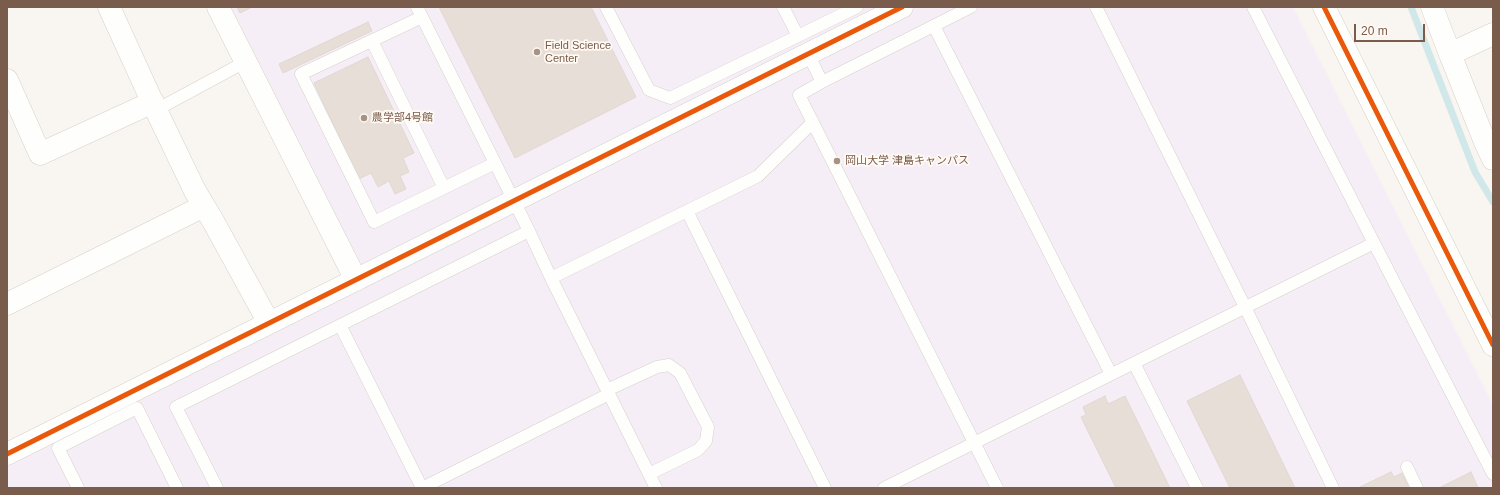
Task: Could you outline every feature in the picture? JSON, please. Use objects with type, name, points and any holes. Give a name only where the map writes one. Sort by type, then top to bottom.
[{"type":"street","points":[[109,7],[195,191],[269,323]]},
{"type":"street","points":[[218,7],[356,280]]},
{"type":"street","points":[[7,454],[514,201],[803,45],[902,7]]},
{"type":"street","points":[[1324,7],[1493,345]]},
{"type":"street","points":[[1432,7],[1493,159]]},
{"type":"street","points":[[1450,54],[1493,34]]},
{"type":"street","points":[[7,80],[40,154],[155,106]]},
{"type":"street","points":[[7,304],[204,206]]},
{"type":"lane","points":[[606,7],[649,90],[670,98],[803,45],[856,7]]},
{"type":"lane","points":[[783,7],[822,82]]},
{"type":"lane","points":[[971,7],[799,95],[997,488]]},
{"type":"lane","points":[[1096,7],[1333,488]]},
{"type":"lane","points":[[1253,7],[1493,474]]},
{"type":"lane","points":[[495,163],[374,222],[301,74],[372,41],[420,12],[529,231],[550,278],[656,488]]},
{"type":"lane","points":[[934,26],[1111,374]]},
{"type":"lane","points":[[372,41],[444,188]]},
{"type":"lane","points":[[155,106],[245,62]]},
{"type":"lane","points":[[550,278],[758,176],[812,122]]},
{"type":"lane","points":[[687,211],[824,488]]},
{"type":"lane","points":[[217,488],[176,407],[529,231]]},
{"type":"lane","points":[[884,488],[1374,243]]},
{"type":"lane","points":[[340,325],[422,488],[657,367],[669,365],[680,373],[708,427],[706,441],[698,450],[649,474]]},
{"type":"lane","points":[[1134,363],[1198,488]]},
{"type":"lane","points":[[78,488],[58,448],[137,408],[177,488]]},
{"type":"lane","points":[[1407,467],[1417,488]]},
{"type":"shaded area","name":"岡山大学 津島キャンパス","points":[[228,7],[1293,7],[1493,405],[1493,488],[7,488],[7,461],[363,283]]},
{"type":"building","points":[[237,7],[252,7],[240,13]]},
{"type":"building","name":"Field Science Center","points":[[439,7],[591,7],[636,97],[515,158]]},
{"type":"building","points":[[368,22],[372,31],[283,73],[279,64]]},
{"type":"building","name":"農学部4号館","points":[[368,57],[414,153],[403,158],[409,172],[400,176],[406,189],[395,194],[389,181],[378,187],[371,173],[359,179],[314,83]]},
{"type":"building","points":[[1240,375],[1295,488],[1230,488],[1187,401]]},
{"type":"building","points":[[1105,396],[1108,404],[1125,396],[1170,488],[1116,488],[1081,417],[1086,415],[1083,407]]},
{"type":"building","points":[[1391,472],[1394,477],[1402,473],[1409,488],[1358,488]]},
{"type":"building","points":[[1471,472],[1478,488],[1439,488]]},
{"type":"waterway","points":[[1411,7],[1475,172],[1493,202]]},
{"type":"cycle path","points":[[7,454],[902,7]]},
{"type":"cycle path","points":[[1324,7],[1493,345]]},
{"type":"place","name":"Field Science Center","points":[[537,52]]},
{"type":"place","name":"農学部4号館","points":[[364,118]]},
{"type":"place","name":"岡山大学 津島キャンパス","points":[[837,161]]}]
